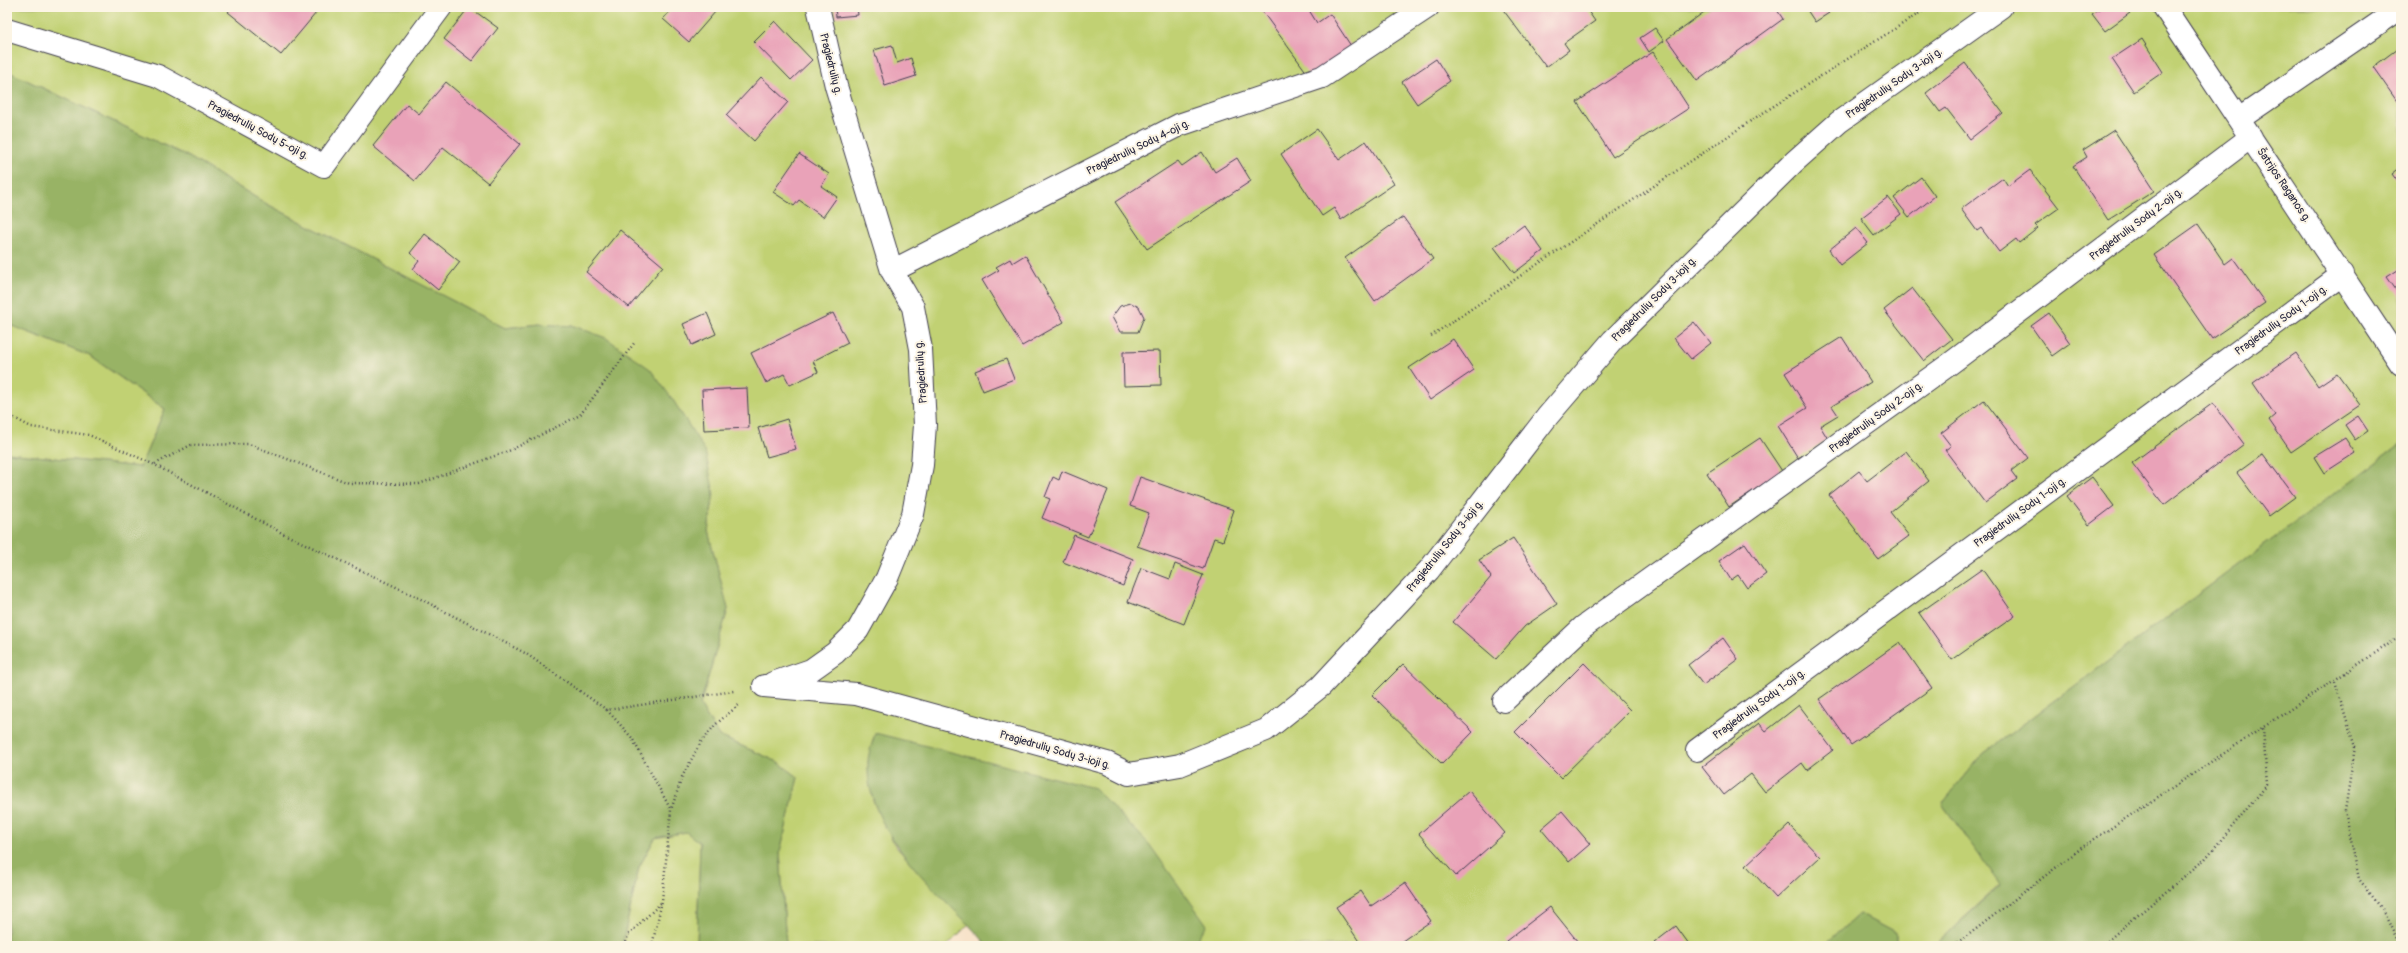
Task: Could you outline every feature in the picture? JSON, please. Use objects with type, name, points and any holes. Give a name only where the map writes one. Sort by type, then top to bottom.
[{"type":"street","name":"Pragiedrulių Sodų 5-oji g.","points":[[7,30],[158,76],[324,166],[441,7]]},
{"type":"street","name":"Pragiedrulių g.","points":[[764,686],[811,670],[835,654],[858,630],[887,578],[913,514],[922,465],[925,425],[921,349],[913,307],[892,272],[836,86],[818,7]]},
{"type":"street","name":"Pragiedrulių Sodų 4-oji g.","points":[[892,272],[1179,125],[1322,77],[1428,7]]},
{"type":"street","name":"Pragiedrulių Sodų 3-ioji g.","points":[[764,686],[856,694],[1107,763],[1129,774],[1180,765],[1266,730],[1321,686],[1428,570],[1547,418],[1613,340],[1794,162],[1839,122],[2001,7]]},
{"type":"street","name":"Šatrijos Raganos g.","points":[[2164,7],[2343,274],[2401,364]]},
{"type":"street","points":[[2240,119],[2401,8]]},
{"type":"street","name":"Pragiedrulių Sodų 2-oji g.","points":[[1504,701],[1583,627],[1947,366],[2251,137]]},
{"type":"street","name":"Pragiedrulių Sodų 1-oji g.","points":[[1697,750],[2343,274]]},
{"type":"path","points":[[1431,336],[1755,118],[1929,7]]},
{"type":"path","points":[[155,464],[191,445],[248,444],[349,483],[419,484],[511,450],[580,415],[635,342]]},
{"type":"path","points":[[7,414],[31,427],[89,435],[155,464],[284,534],[413,595],[525,653],[606,710],[632,738],[671,810]]},
{"type":"path","points":[[1954,946],[2084,846],[2335,682],[2401,636]]},
{"type":"path","points":[[2335,682],[2355,747],[2345,811],[2359,879],[2386,914],[2401,945]]},
{"type":"path","points":[[606,710],[764,686]]},
{"type":"path","points":[[652,946],[662,901],[671,810],[682,777],[702,742],[716,724],[764,686]]},
{"type":"path","points":[[2102,946],[2205,859],[2267,785],[2263,728]]},
{"type":"path","points":[[624,946],[628,935],[662,901]]},
{"type":"green space","points":[[7,7],[2401,7],[2401,444],[1983,754],[1942,804],[2001,884],[1933,946],[1897,946],[1897,934],[1859,914],[1823,946],[1192,946],[1207,925],[875,733],[868,762],[873,801],[896,847],[969,924],[947,946],[786,946],[780,852],[798,777],[778,762],[719,736],[700,705],[728,609],[708,531],[714,493],[539,324],[505,328],[265,203],[189,157],[7,71]]},
{"type":"green space","points":[[7,71],[189,157],[265,203],[505,328],[539,324],[574,326],[606,338],[650,369],[673,400],[705,451],[714,493],[708,531],[728,609],[700,705],[719,736],[778,762],[798,777],[780,852],[786,946],[697,946],[700,843],[686,832],[655,838],[639,867],[622,946],[7,946],[7,453],[140,467],[165,409],[90,356],[7,324]]},
{"type":"green space","points":[[7,324],[90,356],[165,409],[140,467],[7,453]]},
{"type":"green space","points":[[2401,444],[2401,946],[1933,946],[2001,885],[1942,804],[1983,754]]},
{"type":"green space","points":[[875,733],[1094,788],[1149,844],[1207,925],[1192,946],[988,946],[910,863],[893,840],[879,816],[870,790],[868,762]]},
{"type":"green space","points":[[686,832],[700,842],[697,946],[622,946],[639,867],[655,838]]},
{"type":"green space","points":[[1859,914],[1897,934],[1897,946],[1823,946]]},
{"type":"building","points":[[232,7],[309,7],[316,13],[281,55],[228,12]]},
{"type":"building","points":[[469,7],[498,28],[472,61],[444,39]]},
{"type":"building","points":[[674,7],[711,7],[716,11],[689,42],[663,19]]},
{"type":"building","points":[[835,7],[857,7],[858,15],[836,17]]},
{"type":"building","points":[[1259,7],[1307,7],[1317,23],[1330,14],[1353,49],[1310,77]]},
{"type":"building","points":[[1501,7],[1585,7],[1595,21],[1564,43],[1569,50],[1546,67]]},
{"type":"building","points":[[1711,7],[1775,7],[1783,19],[1697,81],[1667,39]]},
{"type":"building","points":[[1805,7],[1824,7],[1829,13],[1815,22]]},
{"type":"building","points":[[2102,7],[2126,7],[2130,13],[2105,31],[2092,14]]},
{"type":"building","points":[[775,21],[812,60],[791,80],[754,42]]},
{"type":"building","points":[[1655,28],[1664,41],[1649,52],[1640,38]]},
{"type":"building","points":[[2142,39],[2163,72],[2134,92],[2112,59]]},
{"type":"building","points":[[892,45],[897,63],[911,58],[916,76],[885,86],[874,50]]},
{"type":"building","points":[[2401,46],[2401,107],[2373,67]]},
{"type":"building","points":[[1653,52],[1689,108],[1613,157],[1577,102]]},
{"type":"building","points":[[1436,59],[1450,81],[1417,104],[1402,82]]},
{"type":"building","points":[[1965,63],[2003,113],[1970,139],[1946,108],[1940,112],[1926,93]]},
{"type":"building","points":[[761,77],[788,102],[754,141],[726,115]]},
{"type":"building","points":[[446,82],[520,144],[488,183],[443,147],[415,181],[373,146],[407,104],[419,114]]},
{"type":"building","points":[[1317,129],[1339,160],[1366,141],[1394,184],[1341,220],[1334,208],[1322,216],[1281,154]]},
{"type":"building","points":[[2114,130],[2154,191],[2108,220],[2073,166],[2087,157],[2083,150]]},
{"type":"building","points":[[1202,152],[1215,172],[1237,158],[1251,181],[1147,249],[1115,202],[1178,161],[1182,166]]},
{"type":"building","points":[[799,154],[829,174],[821,186],[837,197],[823,217],[799,200],[794,206],[773,192]]},
{"type":"building","points":[[2401,167],[2401,186],[2392,174]]},
{"type":"building","points":[[2030,170],[2059,208],[2035,225],[2038,228],[2019,243],[2016,239],[1999,252],[1981,228],[1977,231],[1961,209],[2003,178],[2008,186]]},
{"type":"building","points":[[1921,177],[1935,196],[1909,217],[1894,198]]},
{"type":"building","points":[[1888,197],[1901,214],[1874,235],[1861,218]]},
{"type":"building","points":[[1403,217],[1433,259],[1375,301],[1345,258]]},
{"type":"building","points":[[2198,224],[2225,264],[2233,258],[2265,303],[2212,339],[2154,255]]},
{"type":"building","points":[[1524,225],[1543,251],[1514,273],[1494,247]]},
{"type":"building","points":[[1856,228],[1868,243],[1840,265],[1829,250]]},
{"type":"building","points":[[620,230],[663,266],[629,307],[586,272]]},
{"type":"building","points":[[425,234],[460,262],[438,290],[413,269],[419,261],[410,253]]},
{"type":"building","points":[[1025,255],[1064,322],[1022,346],[982,280],[999,270],[996,267],[1010,259],[1012,263]]},
{"type":"building","points":[[2401,268],[2401,297],[2387,277]]},
{"type":"building","points":[[1912,288],[1952,339],[1924,361],[1884,310]]},
{"type":"building","points":[[1131,303],[1139,307],[1144,317],[1138,332],[1120,332],[1112,317],[1120,306]]},
{"type":"building","points":[[707,313],[716,334],[692,345],[683,324]]},
{"type":"building","points":[[833,313],[848,343],[813,361],[818,372],[790,385],[784,374],[766,383],[751,353]]},
{"type":"building","points":[[2049,313],[2070,343],[2052,356],[2031,326]]},
{"type":"building","points":[[1694,322],[1711,343],[1691,359],[1674,338]]},
{"type":"building","points":[[1842,337],[1871,382],[1832,406],[1838,415],[1820,426],[1828,439],[1798,458],[1778,426],[1807,408],[1785,373]]},
{"type":"building","points":[[1453,339],[1474,370],[1430,400],[1409,368]]},
{"type":"building","points":[[1160,351],[1161,385],[1124,386],[1123,352]]},
{"type":"building","points":[[2296,353],[2318,386],[2337,373],[2360,405],[2291,452],[2269,420],[2275,415],[2253,383]]},
{"type":"building","points":[[1006,359],[1014,379],[983,391],[975,371]]},
{"type":"building","points":[[747,388],[749,428],[704,430],[702,390]]},
{"type":"building","points":[[1984,400],[2028,458],[2011,471],[2017,479],[1985,503],[1945,450],[1951,446],[1941,433]]},
{"type":"building","points":[[2213,403],[2244,444],[2164,505],[2132,463]]},
{"type":"building","points":[[2358,416],[2368,431],[2355,440],[2345,425]]},
{"type":"building","points":[[787,419],[796,449],[767,457],[758,428]]},
{"type":"building","points":[[1760,438],[1782,471],[1729,507],[1707,473]]},
{"type":"building","points":[[2345,438],[2355,453],[2324,473],[2314,457]]},
{"type":"building","points":[[1906,451],[1929,481],[1890,512],[1909,536],[1878,559],[1829,495],[1859,471],[1867,481]]},
{"type":"building","points":[[2263,454],[2295,497],[2269,516],[2237,473]]},
{"type":"building","points":[[1062,471],[1108,490],[1088,537],[1042,518],[1050,499],[1045,497],[1053,477],[1059,480]]},
{"type":"building","points":[[1140,477],[1234,510],[1223,541],[1214,538],[1203,569],[1137,546],[1149,513],[1130,506]]},
{"type":"building","points":[[2092,477],[2114,506],[2089,525],[2067,496]]},
{"type":"building","points":[[1074,535],[1133,559],[1123,586],[1063,562]]},
{"type":"building","points":[[1513,538],[1557,604],[1525,626],[1496,659],[1453,622],[1491,577],[1479,560]]},
{"type":"building","points":[[1745,543],[1766,574],[1747,588],[1738,575],[1731,580],[1719,561]]},
{"type":"building","points":[[1175,564],[1203,575],[1184,624],[1128,602],[1141,568],[1170,579]]},
{"type":"building","points":[[1982,569],[2015,616],[1952,660],[1919,613]]},
{"type":"building","points":[[1723,638],[1738,659],[1703,685],[1688,665]]},
{"type":"building","points":[[1900,642],[1932,688],[1851,745],[1819,699]]},
{"type":"building","points":[[1584,663],[1630,710],[1561,778],[1515,732]]},
{"type":"building","points":[[1403,664],[1473,732],[1442,764],[1372,695]]},
{"type":"building","points":[[1799,705],[1833,750],[1807,770],[1802,763],[1765,792],[1751,774],[1724,795],[1702,767],[1759,723],[1766,731]]},
{"type":"building","points":[[1469,791],[1505,833],[1456,876],[1419,834]]},
{"type":"building","points":[[1562,811],[1590,844],[1569,862],[1541,829]]},
{"type":"building","points":[[1789,825],[1820,857],[1776,898],[1746,865]]},
{"type":"building","points":[[1405,883],[1431,921],[1395,946],[1362,946],[1336,907],[1361,891],[1371,906]]},
{"type":"building","points":[[1550,907],[1578,942],[1574,946],[1510,946],[1506,941]]},
{"type":"building","points":[[1676,926],[1689,944],[1657,946],[1654,943]]}]
